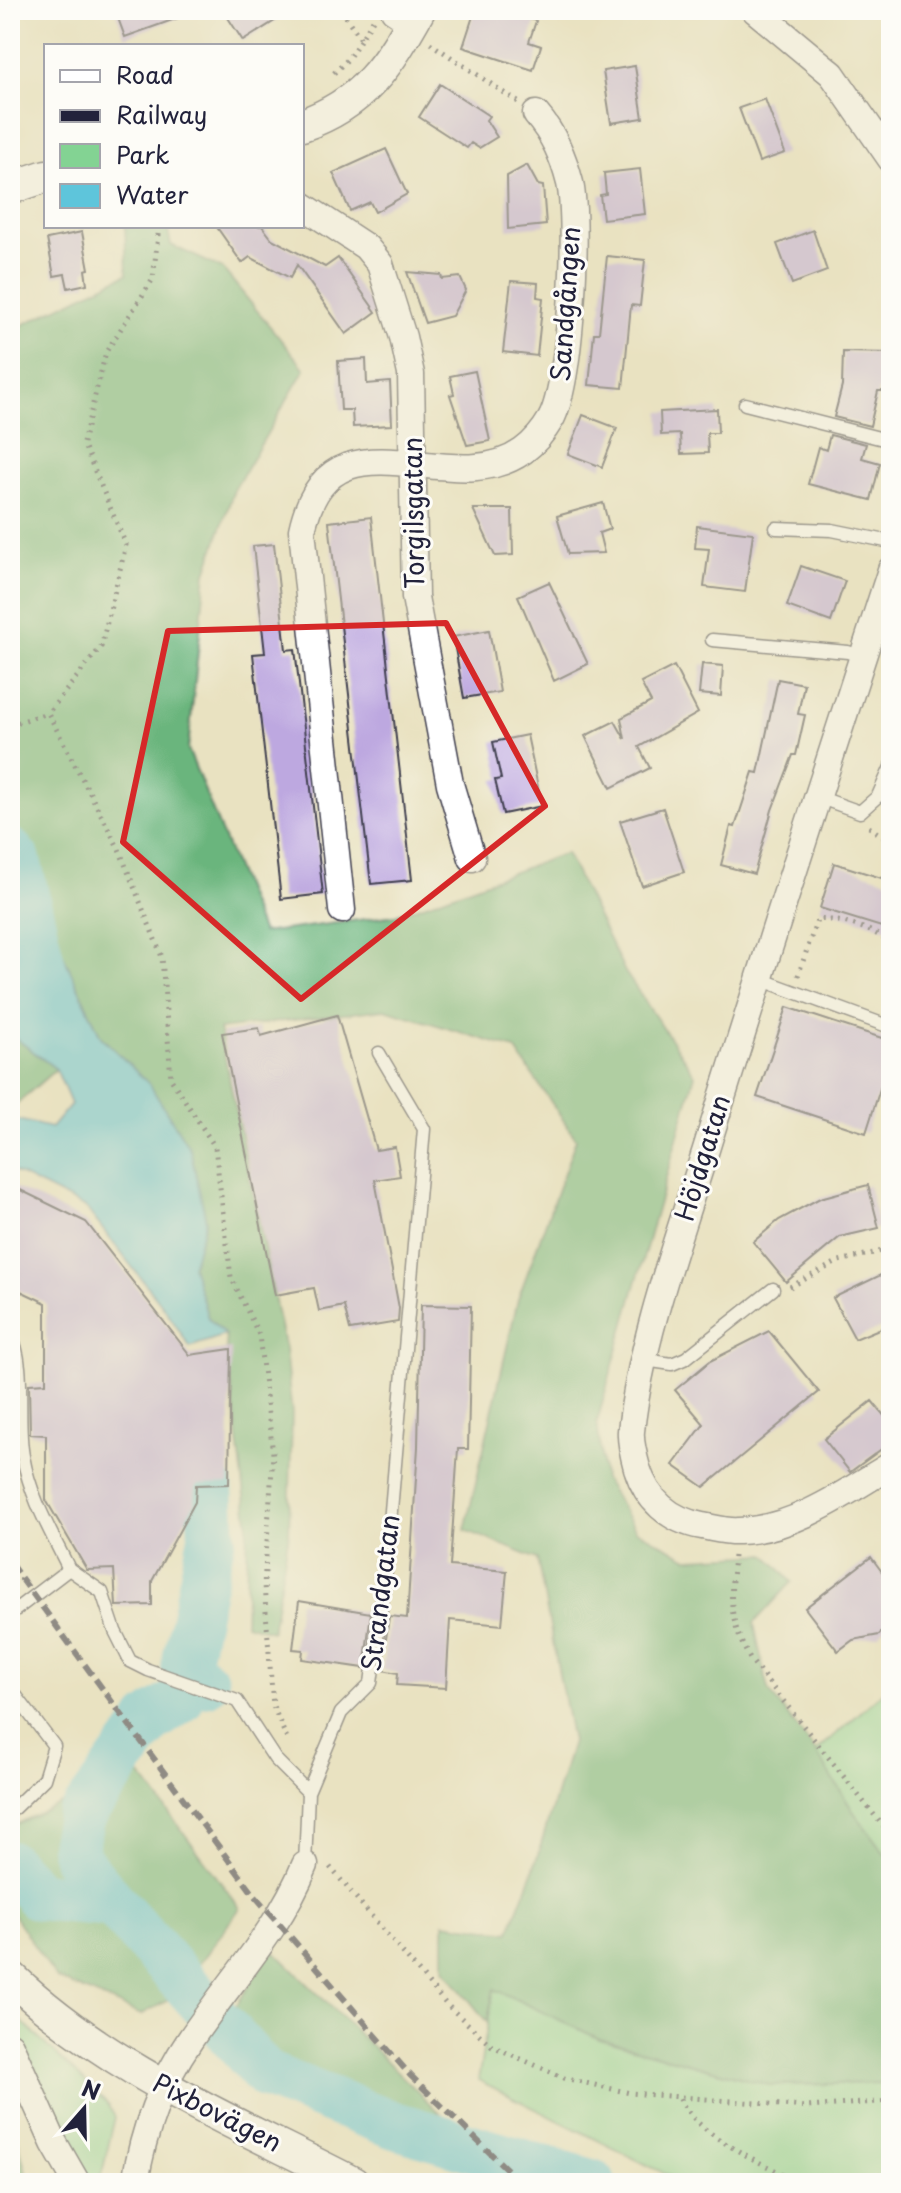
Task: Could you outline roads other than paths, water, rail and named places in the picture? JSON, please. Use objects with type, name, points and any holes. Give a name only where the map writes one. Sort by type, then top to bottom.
[{"type":"street","points":[[755,10],[832,74],[883,129],[891,159]]},
{"type":"street","points":[[304,124],[339,108],[370,86],[414,22]]},
{"type":"street","name":"Sandgången","points":[[342,910],[302,530],[314,491],[335,470],[352,464],[412,462],[478,466],[502,462],[522,452],[551,418],[564,366],[573,224],[565,165],[553,134],[536,114]]},
{"type":"street","points":[[10,188],[44,177]]},
{"type":"street","name":"Torgilsgatan","points":[[304,206],[366,247],[380,264],[411,374],[415,597],[424,659],[450,784],[472,858]]},
{"type":"street","name":"Höjdgatan","points":[[891,570],[757,978],[645,1360],[630,1434],[637,1468],[651,1497],[666,1513],[686,1523],[737,1531],[761,1528],[804,1514],[891,1465]]},
{"type":"street","name":"Strandgatan","points":[[135,2183],[146,2132],[163,2086],[189,2041],[277,1922],[305,1865]]},
{"type":"street","name":"Pixbovägen","points":[[10,1976],[79,2034],[163,2086],[353,2183]]},
{"type":"street","points":[[10,2045],[54,2143],[77,2183]]},
{"type":"lane","points":[[745,404],[891,441]]},
{"type":"lane","points":[[776,528],[832,530],[891,542]]},
{"type":"lane","points":[[712,640],[848,652],[863,657]]},
{"type":"lane","points":[[818,797],[860,812],[878,796],[891,767]]},
{"type":"lane","points":[[757,978],[890,1027]]},
{"type":"lane","name":"Strandgatan","points":[[305,1865],[308,1792],[341,1713],[371,1683],[385,1580],[424,1129],[379,1053]]},
{"type":"lane","points":[[645,1360],[660,1364],[686,1358],[773,1289]]},
{"type":"lane","points":[[10,1334],[19,1387],[22,1453],[31,1491],[69,1569],[102,1592],[115,1631],[130,1661],[237,1701],[275,1759],[308,1792]]},
{"type":"lane","points":[[10,1614],[69,1569]]},
{"type":"lane","points":[[10,1688],[54,1746],[44,1779],[12,1810]]},
{"type":"water","points":[[37,927],[58,944],[101,1037],[149,1084],[190,1149],[206,1220],[192,1266],[208,1318],[225,1335],[190,1347],[165,1309],[86,1208],[10,1170],[10,1118],[51,1128],[71,1104],[56,1069],[10,1034],[10,954]]},
{"type":"waterway","points":[[10,852],[17,861],[49,996]]},
{"type":"waterway","points":[[205,1683],[185,1665],[212,1537],[209,1485]]},
{"type":"waterway","points":[[180,1700],[150,1721],[81,1816],[74,1846],[78,1861],[113,1903],[266,2075],[394,2125],[592,2183]]},
{"type":"waterway","points":[[10,1865],[38,1896],[113,1903]]},
{"type":"railway","points":[[10,1563],[255,1896],[410,2075],[521,2183]]}]
